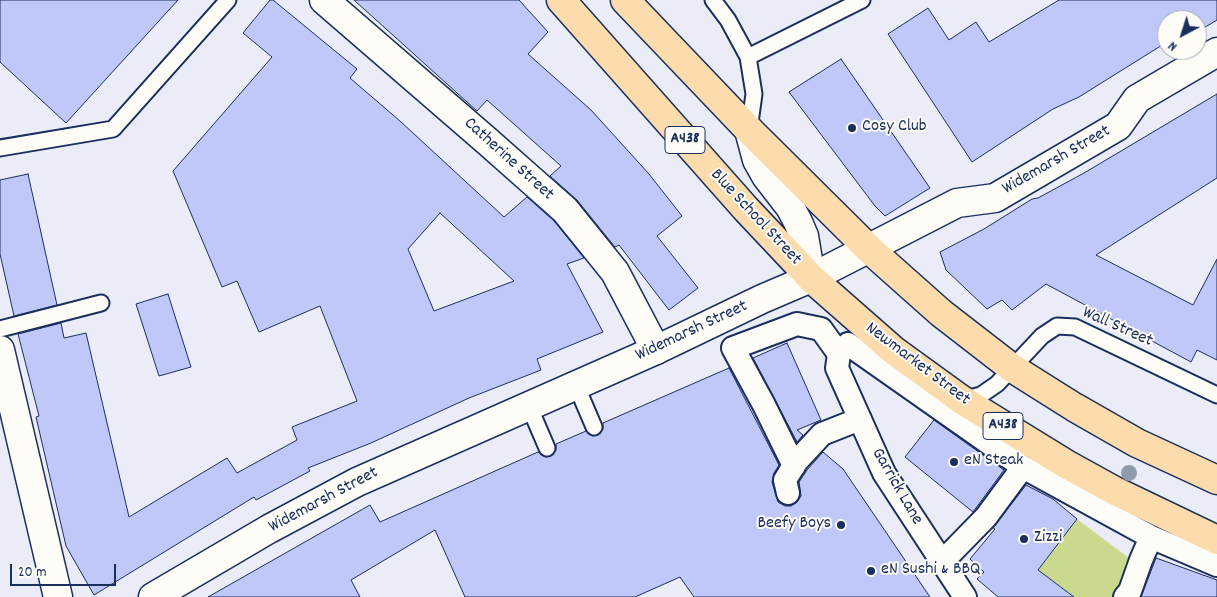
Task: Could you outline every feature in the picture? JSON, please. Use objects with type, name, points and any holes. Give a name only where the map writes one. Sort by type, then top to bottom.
[{"type":"highway","name":"Blue School Street","points":[[561,0],[746,209],[811,278]]},
{"type":"highway","points":[[625,0],[749,130],[869,249],[941,313],[1012,368],[1074,407],[1137,443],[1217,480]]},
{"type":"highway","name":"Newmarket Street","points":[[811,278],[893,350],[962,400],[1066,464],[1123,495],[1217,540]]},
{"type":"street","name":"Catherine Street","points":[[324,0],[487,140],[565,210],[615,272],[656,350]]},
{"type":"street","name":"Widemarsh Street","points":[[154,597],[269,529],[386,469],[576,386],[811,278],[957,203],[995,198],[1118,126],[1136,99],[1217,52]]},
{"type":"street","points":[[749,130],[757,160],[766,176],[790,207],[804,236],[811,278]]},
{"type":"street","points":[[794,466],[733,348],[797,324],[822,329],[844,349],[1023,467],[1151,537],[1217,565]]},
{"type":"street","name":"Garrick Lane","points":[[844,349],[837,368],[884,473],[965,597]]},
{"type":"street","points":[[0,350],[58,597]]},
{"type":"street","points":[[788,493],[785,480],[794,466],[822,434],[860,419]]},
{"type":"street","points":[[942,562],[986,518],[1023,467]]},
{"type":"street","points":[[1125,597],[1130,591],[1151,537]]},
{"type":"lane","points":[[0,148],[113,129],[228,0]]},
{"type":"lane","points":[[713,0],[728,20],[748,58],[754,94],[749,130]]},
{"type":"lane","points":[[748,58],[862,0]]},
{"type":"lane","points":[[0,329],[101,304]]},
{"type":"lane","name":"Wall Street","points":[[962,400],[981,395],[997,384],[1042,336],[1057,326],[1075,327],[1217,395]]},
{"type":"lane","points":[[576,386],[594,428]]},
{"type":"lane","points":[[529,406],[547,448]]},
{"type":"green space","points":[[1077,519],[1137,564],[1112,597],[1074,597],[1038,570]]},
{"type":"building","points":[[0,0],[178,0],[66,123],[0,62]]},
{"type":"building","points":[[270,0],[273,0],[357,69],[350,78],[400,121],[504,217],[527,197],[554,221],[584,258],[567,264],[603,332],[537,359],[541,370],[469,398],[371,443],[308,468],[310,471],[256,500],[254,497],[94,595],[66,546],[36,417],[39,416],[18,334],[61,323],[64,338],[86,333],[129,517],[227,458],[237,473],[297,440],[292,427],[357,401],[320,306],[259,332],[237,281],[222,287],[173,171],[272,57],[243,33]],"holes":[[[440,213],[514,281],[434,311],[408,249]]]},
{"type":"building","points":[[354,0],[519,0],[548,32],[528,54],[591,110],[649,174],[682,216],[657,236],[698,288],[669,310],[619,245],[615,247],[577,200],[550,176],[561,166],[487,100],[477,111]]},
{"type":"building","points":[[1059,0],[1217,0],[1217,20],[1207,26],[1207,10],[1157,10],[1157,48],[1079,97],[1053,109],[972,162],[888,34],[928,8],[949,40],[976,22],[989,42]]},
{"type":"building","name":"Cosy Club","points":[[841,59],[930,188],[885,216],[875,206],[789,92]]},
{"type":"building","points":[[1217,94],[1217,178],[1096,255],[1193,305],[1217,259],[1217,360],[1197,350],[1191,362],[1046,284],[1012,310],[1002,300],[987,309],[946,270],[940,252],[984,229],[1032,199],[1038,198],[1084,173]]},
{"type":"building","points":[[28,174],[57,305],[14,316],[0,254],[0,180]]},
{"type":"building","points":[[168,294],[191,367],[159,376],[136,304]]},
{"type":"building","points":[[787,343],[821,420],[797,430],[803,435],[797,442],[753,358]]},
{"type":"building","points":[[729,368],[779,465],[774,473],[772,482],[778,502],[785,506],[791,506],[797,502],[801,496],[799,482],[823,452],[843,469],[930,597],[694,597],[680,577],[635,597],[465,597],[435,530],[351,580],[360,597],[208,597],[370,505],[380,522],[538,452],[545,457],[551,456],[556,450],[556,444],[586,431],[592,436],[598,435],[603,429],[603,423]]},
{"type":"building","name":"eN Steak","points":[[934,420],[1004,470],[973,512],[905,457]]},
{"type":"building","name":"Zizzi","points":[[1026,485],[1053,499],[1077,519],[1038,570],[1074,597],[998,597],[977,579],[984,572],[970,559],[995,529],[993,528]]},
{"type":"building","points":[[1156,558],[1217,580],[1217,597],[1141,597]]},
{"type":"place","name":"Cosy Club","points":[[852,128]]},
{"type":"place","name":"eN Steak","points":[[954,462]]},
{"type":"place","name":"Beefy Boys","points":[[841,525]]},
{"type":"place","name":"Zizzi","points":[[1024,539]]},
{"type":"place","name":"eN Sushi & BBQ","points":[[871,571]]}]
